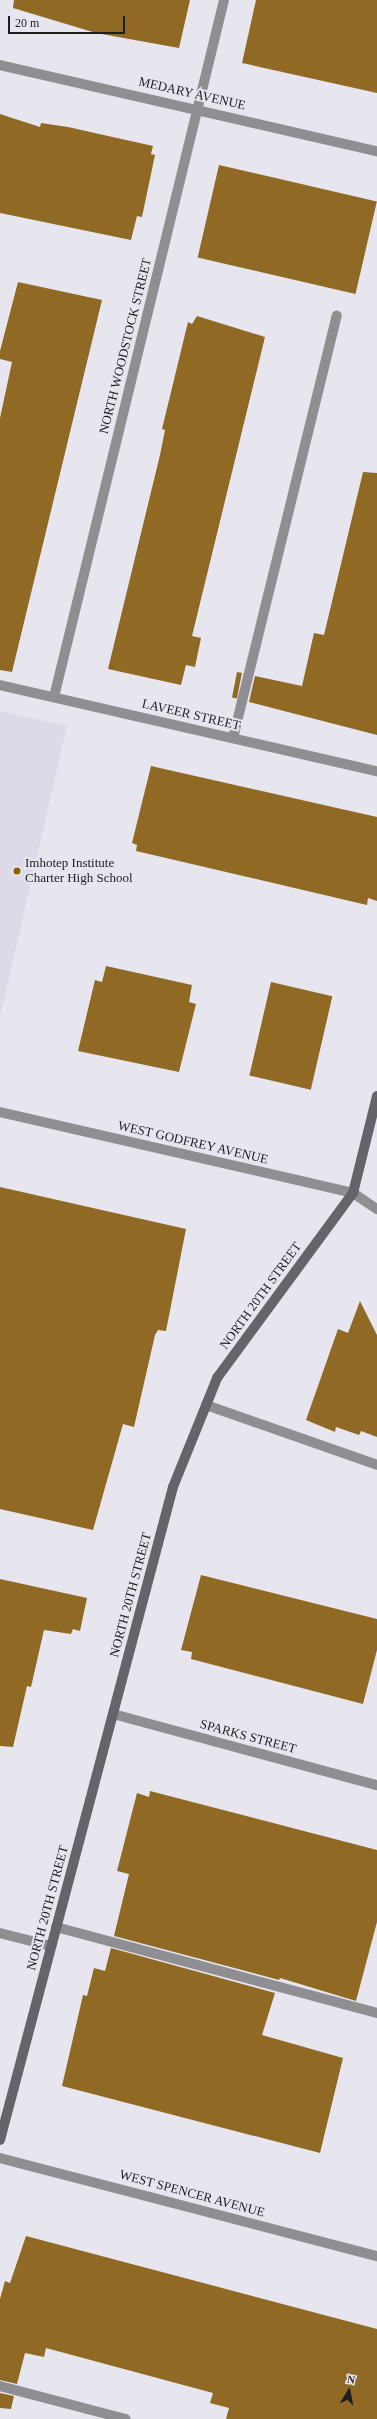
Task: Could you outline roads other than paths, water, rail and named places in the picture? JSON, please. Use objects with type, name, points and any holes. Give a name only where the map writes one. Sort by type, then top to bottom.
[{"type":"street","name":"NORTH WOODSTOCK STREET","points":[[54,697],[224,0]]},
{"type":"street","name":"MEDARY AVENUE","points":[[0,65],[197,108],[377,152]]},
{"type":"street","points":[[233,738],[337,316]]},
{"type":"street","name":"LAVEER STREET","points":[[0,685],[377,771]]},
{"type":"street","name":"NORTH 20TH STREET","points":[[0,2140],[172,1487],[217,1378],[353,1193],[377,1096]]},
{"type":"street","name":"WEST GODFREY AVENUE","points":[[0,1112],[353,1193],[377,1209]]},
{"type":"street","points":[[206,1405],[377,1465]]},
{"type":"street","name":"SPARKS STREET","points":[[113,1714],[377,1785]]},
{"type":"street","points":[[56,1927],[377,2013]]},
{"type":"street","points":[[0,1933],[51,1946]]},
{"type":"street","name":"WEST SPENCER AVENUE","points":[[0,2158],[377,2256]]},
{"type":"street","points":[[0,2386],[126,2419]]},
{"type":"place","name":"Imhotep Institute Charter High School","points":[[17,871]]}]
